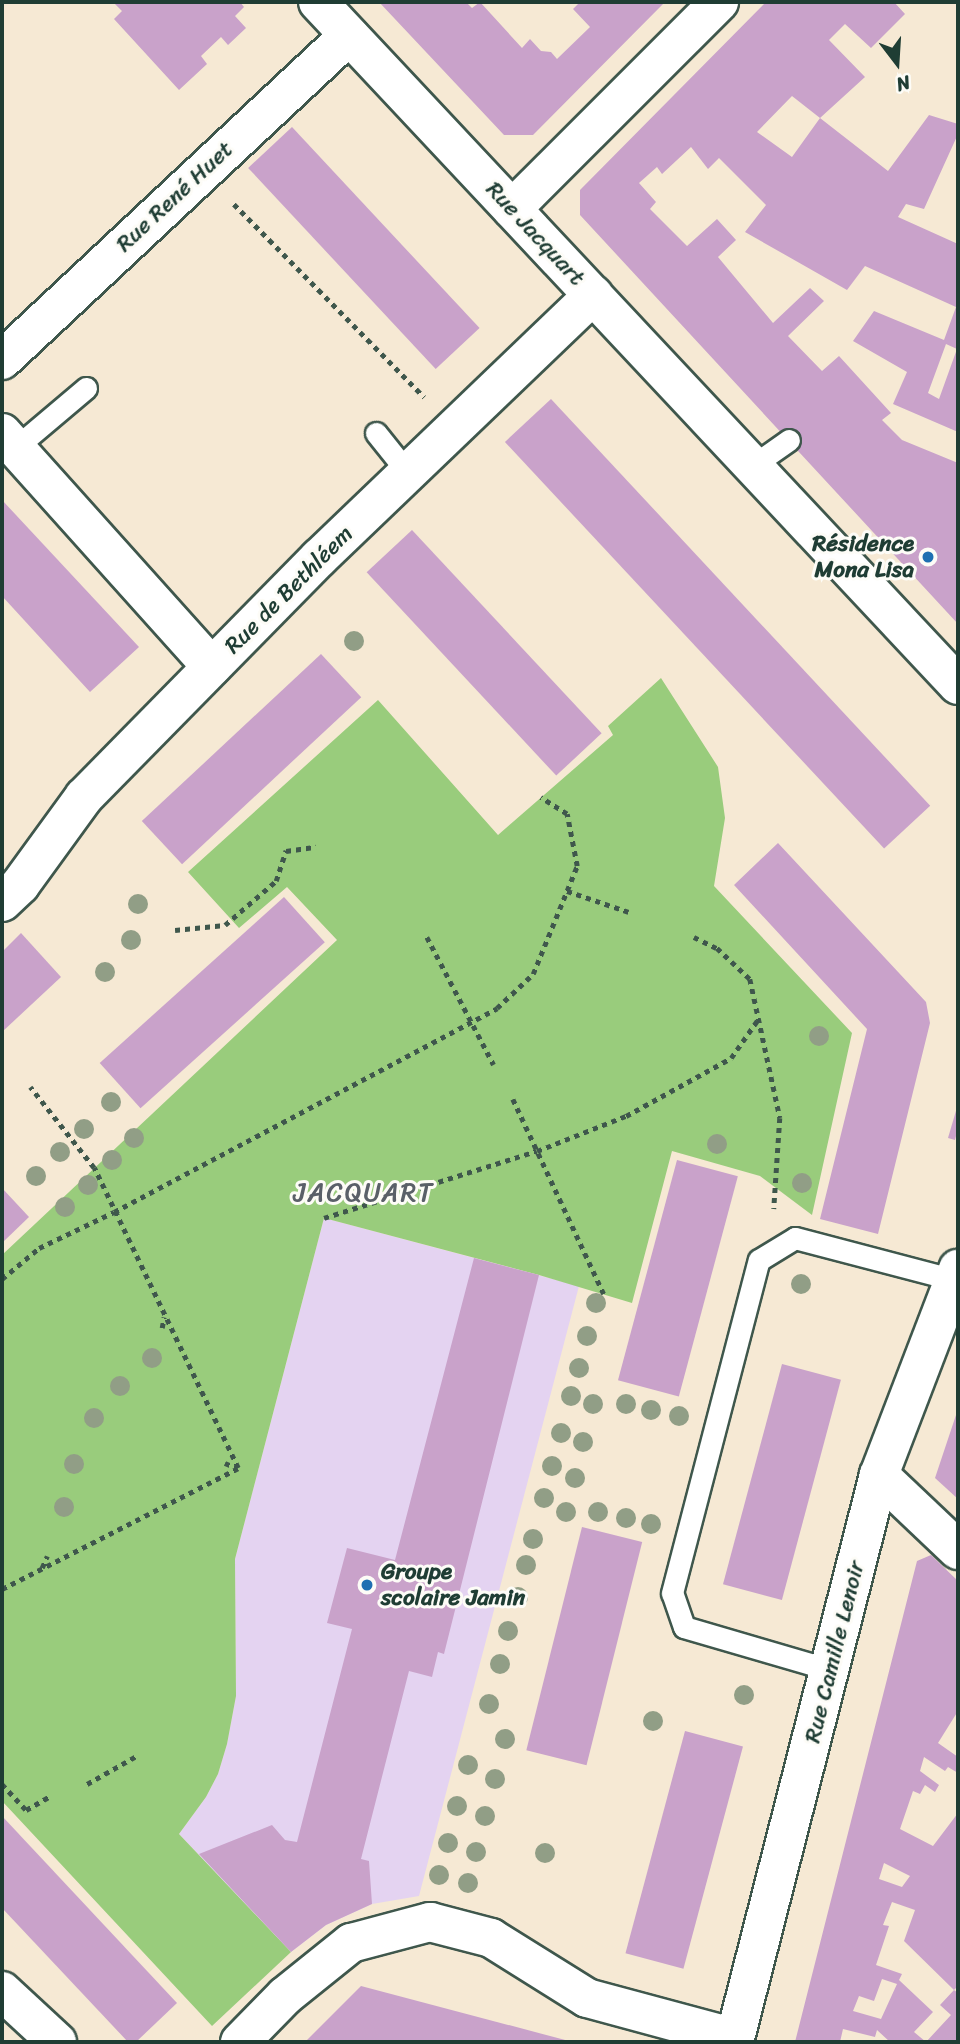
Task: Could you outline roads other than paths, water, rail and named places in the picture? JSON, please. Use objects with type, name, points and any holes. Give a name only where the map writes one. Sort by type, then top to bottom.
[{"type":"street","name":"Rue Jacquart","points":[[318,2],[958,685]]},
{"type":"street","points":[[512,209],[719,2]]},
{"type":"street","name":"Rue René Huet","points":[[2,360],[349,35]]},
{"type":"street","name":"Rue de Bethléem","points":[[2,902],[20,884],[85,797],[408,473],[593,295]]},
{"type":"street","points":[[8,441],[212,667]]},
{"type":"street","name":"Rue Camille Lenoir","points":[[735,2040],[879,1475],[957,1275]]},
{"type":"street","points":[[879,1475],[958,1550]]},
{"type":"street","points":[[240,2042],[285,1996],[351,1943],[430,1922],[491,1938],[587,1998],[735,2040]]},
{"type":"street","points":[[2,1991],[57,2042]]},
{"type":"lane","points":[[8,441],[86,388]]},
{"type":"lane","points":[[376,433],[408,473]]},
{"type":"lane","points":[[752,466],[789,440]]},
{"type":"lane","points":[[831,1670],[684,1627],[672,1593],[759,1260],[796,1238],[957,1275]]},
{"type":"place","name":"Résidence Mona Lisa","points":[[928,557]]},
{"type":"place","name":"Groupe scolaire Jamin","points":[[367,1585]]},
{"type":"district","name":"JACQUART","points":[[364,1193]]}]
